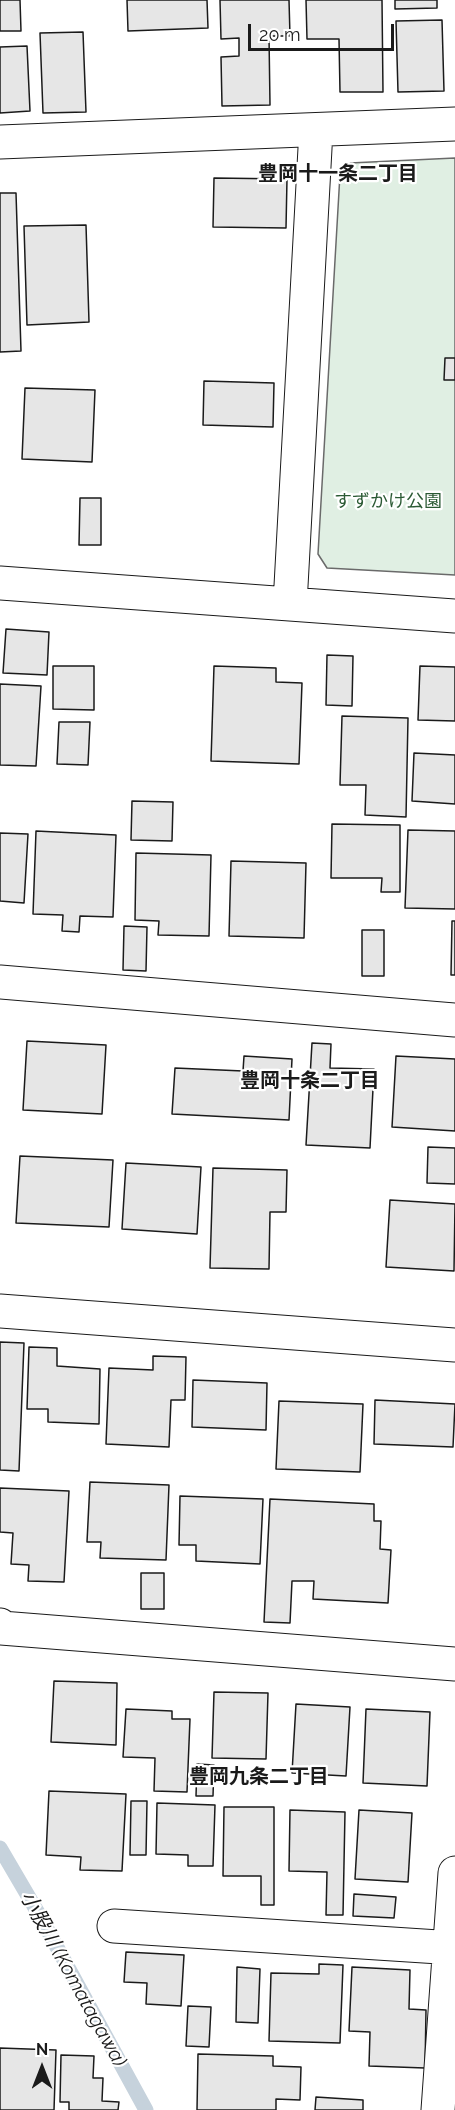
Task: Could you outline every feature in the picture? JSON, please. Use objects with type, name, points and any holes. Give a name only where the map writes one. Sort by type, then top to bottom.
[{"type":"street","points":[[0,142],[455,124]]},
{"type":"street","points":[[290,604],[316,130]]},
{"type":"street","points":[[0,584],[455,616]]},
{"type":"street","points":[[0,982],[455,1020]]},
{"type":"street","points":[[0,1311],[455,1345]]},
{"type":"street","points":[[0,1625],[2,1628],[455,1664]]},
{"type":"street","points":[[438,2110],[452,1948],[455,1873]]},
{"type":"street","points":[[114,1926],[452,1948]]},
{"type":"green space","name":"すずかけ公園","points":[[455,158],[455,575],[327,568],[318,554],[340,174],[350,163]]},
{"type":"building","points":[[0,0],[20,0],[21,31],[0,31]]},
{"type":"building","points":[[127,0],[207,0],[208,28],[128,31]]},
{"type":"building","points":[[220,0],[289,0],[290,36],[269,36],[270,105],[222,106],[221,57],[239,56],[239,38],[221,39]]},
{"type":"building","points":[[306,0],[382,0],[383,92],[340,92],[339,39],[307,39]]},
{"type":"building","points":[[395,0],[437,0],[437,8],[395,9]]},
{"type":"building","points":[[442,20],[444,91],[398,92],[396,21]]},
{"type":"building","points":[[83,32],[86,112],[43,113],[40,33]]},
{"type":"building","points":[[27,46],[30,111],[0,113],[0,47]]},
{"type":"building","points":[[214,178],[287,179],[286,228],[213,227]]},
{"type":"building","points":[[0,193],[16,193],[21,351],[0,352]]},
{"type":"building","points":[[86,225],[89,322],[27,325],[24,226]]},
{"type":"building","points":[[445,358],[455,358],[455,380],[444,380]]},
{"type":"building","points":[[204,381],[274,383],[273,427],[203,425]]},
{"type":"building","points":[[25,388],[95,390],[92,462],[22,459]]},
{"type":"building","points":[[80,498],[101,498],[101,545],[79,545]]},
{"type":"building","points":[[6,629],[49,632],[47,675],[3,673]]},
{"type":"building","points":[[327,655],[353,656],[352,706],[326,705]]},
{"type":"building","points":[[53,666],[94,666],[94,710],[53,709]]},
{"type":"building","points":[[214,666],[276,668],[276,682],[302,683],[299,764],[211,761]]},
{"type":"building","points":[[420,666],[455,667],[455,721],[418,720]]},
{"type":"building","points":[[0,684],[41,686],[36,766],[0,765]]},
{"type":"building","points":[[342,716],[408,718],[406,817],[365,815],[366,785],[340,785]]},
{"type":"building","points":[[59,722],[90,722],[88,765],[57,764]]},
{"type":"building","points":[[414,753],[455,755],[455,804],[412,801]]},
{"type":"building","points":[[132,801],[173,802],[172,841],[131,840]]},
{"type":"building","points":[[332,824],[400,825],[400,892],[381,892],[382,878],[331,878]]},
{"type":"building","points":[[408,830],[455,831],[455,909],[405,908]]},
{"type":"building","points":[[36,831],[116,835],[113,917],[80,916],[79,932],[62,931],[63,915],[33,914]]},
{"type":"building","points":[[0,833],[28,834],[24,903],[0,901]]},
{"type":"building","points":[[136,853],[211,855],[209,936],[158,935],[159,921],[135,920]]},
{"type":"building","points":[[231,861],[306,863],[304,938],[229,936]]},
{"type":"building","points":[[452,921],[455,921],[455,975],[451,975]]},
{"type":"building","points":[[124,926],[147,927],[146,971],[123,970]]},
{"type":"building","points":[[362,930],[384,930],[384,976],[362,976]]},
{"type":"building","points":[[27,1041],[106,1045],[102,1114],[23,1110]]},
{"type":"building","points":[[312,1043],[331,1044],[330,1068],[374,1069],[370,1148],[306,1145]]},
{"type":"building","points":[[244,1056],[292,1059],[289,1120],[172,1114],[175,1068],[243,1071]]},
{"type":"building","points":[[396,1056],[455,1059],[455,1131],[392,1127]]},
{"type":"building","points":[[428,1147],[455,1148],[455,1184],[427,1183]]},
{"type":"building","points":[[20,1156],[113,1160],[109,1227],[16,1223]]},
{"type":"building","points":[[126,1163],[201,1167],[197,1234],[122,1229]]},
{"type":"building","points":[[213,1168],[287,1170],[286,1212],[270,1212],[269,1269],[210,1268]]},
{"type":"building","points":[[390,1200],[455,1204],[454,1271],[386,1267]]},
{"type":"building","points":[[0,1342],[24,1343],[19,1471],[0,1470]]},
{"type":"building","points":[[29,1347],[57,1348],[57,1366],[100,1369],[99,1424],[48,1422],[48,1409],[27,1409]]},
{"type":"building","points":[[153,1356],[186,1357],[185,1400],[171,1400],[169,1447],[106,1444],[109,1368],[153,1370]]},
{"type":"building","points":[[193,1380],[267,1383],[266,1430],[192,1427]]},
{"type":"building","points":[[375,1400],[455,1404],[453,1447],[374,1444]]},
{"type":"building","points":[[279,1401],[363,1404],[360,1472],[276,1469]]},
{"type":"building","points":[[90,1482],[169,1485],[166,1560],[100,1558],[101,1542],[87,1542]]},
{"type":"building","points":[[0,1488],[69,1491],[64,1582],[28,1581],[29,1565],[11,1564],[13,1533],[0,1532]]},
{"type":"building","points":[[180,1496],[263,1499],[260,1564],[196,1561],[196,1545],[179,1545]]},
{"type":"building","points":[[270,1499],[374,1504],[374,1521],[381,1521],[380,1549],[391,1550],[388,1603],[313,1599],[314,1581],[292,1581],[290,1623],[264,1622]]},
{"type":"building","points":[[141,1573],[164,1573],[164,1609],[141,1609]]},
{"type":"building","points":[[54,1681],[117,1683],[116,1745],[51,1742]]},
{"type":"building","points":[[214,1692],[268,1693],[266,1759],[212,1758]]},
{"type":"building","points":[[296,1704],[350,1707],[346,1776],[292,1773]]},
{"type":"building","points":[[126,1709],[172,1711],[172,1719],[190,1719],[187,1792],[154,1791],[155,1758],[123,1757]]},
{"type":"building","points":[[366,1709],[430,1712],[427,1786],[363,1783]]},
{"type":"building","points":[[197,1764],[214,1765],[213,1796],[196,1796]]},
{"type":"building","points":[[49,1791],[126,1794],[122,1871],[80,1870],[81,1857],[46,1855]]},
{"type":"building","points":[[131,1801],[147,1801],[146,1855],[130,1855]]},
{"type":"building","points":[[157,1803],[215,1805],[213,1866],[188,1866],[188,1855],[156,1854]]},
{"type":"building","points":[[224,1807],[274,1807],[274,1905],[261,1905],[261,1876],[223,1876]]},
{"type":"building","points":[[290,1810],[345,1812],[343,1915],[326,1915],[327,1872],[289,1871]]},
{"type":"building","points":[[359,1810],[412,1813],[408,1882],[355,1879]]},
{"type":"building","points":[[354,1894],[396,1897],[394,1918],[353,1916]]},
{"type":"building","points":[[126,1952],[184,1955],[181,2006],[146,2004],[147,1983],[124,1982]]},
{"type":"building","points":[[319,1964],[343,1965],[340,2043],[269,2041],[271,1973],[319,1974]]},
{"type":"building","points":[[237,1967],[260,1969],[258,2023],[236,2022]]},
{"type":"building","points":[[352,1967],[410,1970],[409,2009],[426,2010],[425,2068],[369,2066],[370,2032],[349,2031]]},
{"type":"building","points":[[188,2006],[211,2007],[209,2047],[186,2046]]},
{"type":"building","points":[[0,2048],[56,2050],[54,2110],[0,2110]]},
{"type":"building","points":[[198,2054],[273,2056],[273,2066],[301,2067],[300,2100],[276,2099],[276,2110],[197,2110]]},
{"type":"building","points":[[61,2055],[94,2056],[93,2078],[103,2078],[102,2101],[119,2102],[118,2110],[69,2110],[69,2102],[60,2102]]},
{"type":"building","points":[[316,2097],[363,2100],[363,2110],[315,2110]]},
{"type":"waterway","name":"小股川 (Komatagawa)","points":[[0,1848],[146,2110]]},
{"type":"district","name":"豊岡十一条二丁目","points":[[338,174]]},
{"type":"district","name":"豊岡十条二丁目","points":[[310,1081]]},
{"type":"district","name":"豊岡九条二丁目","points":[[259,1777]]}]
